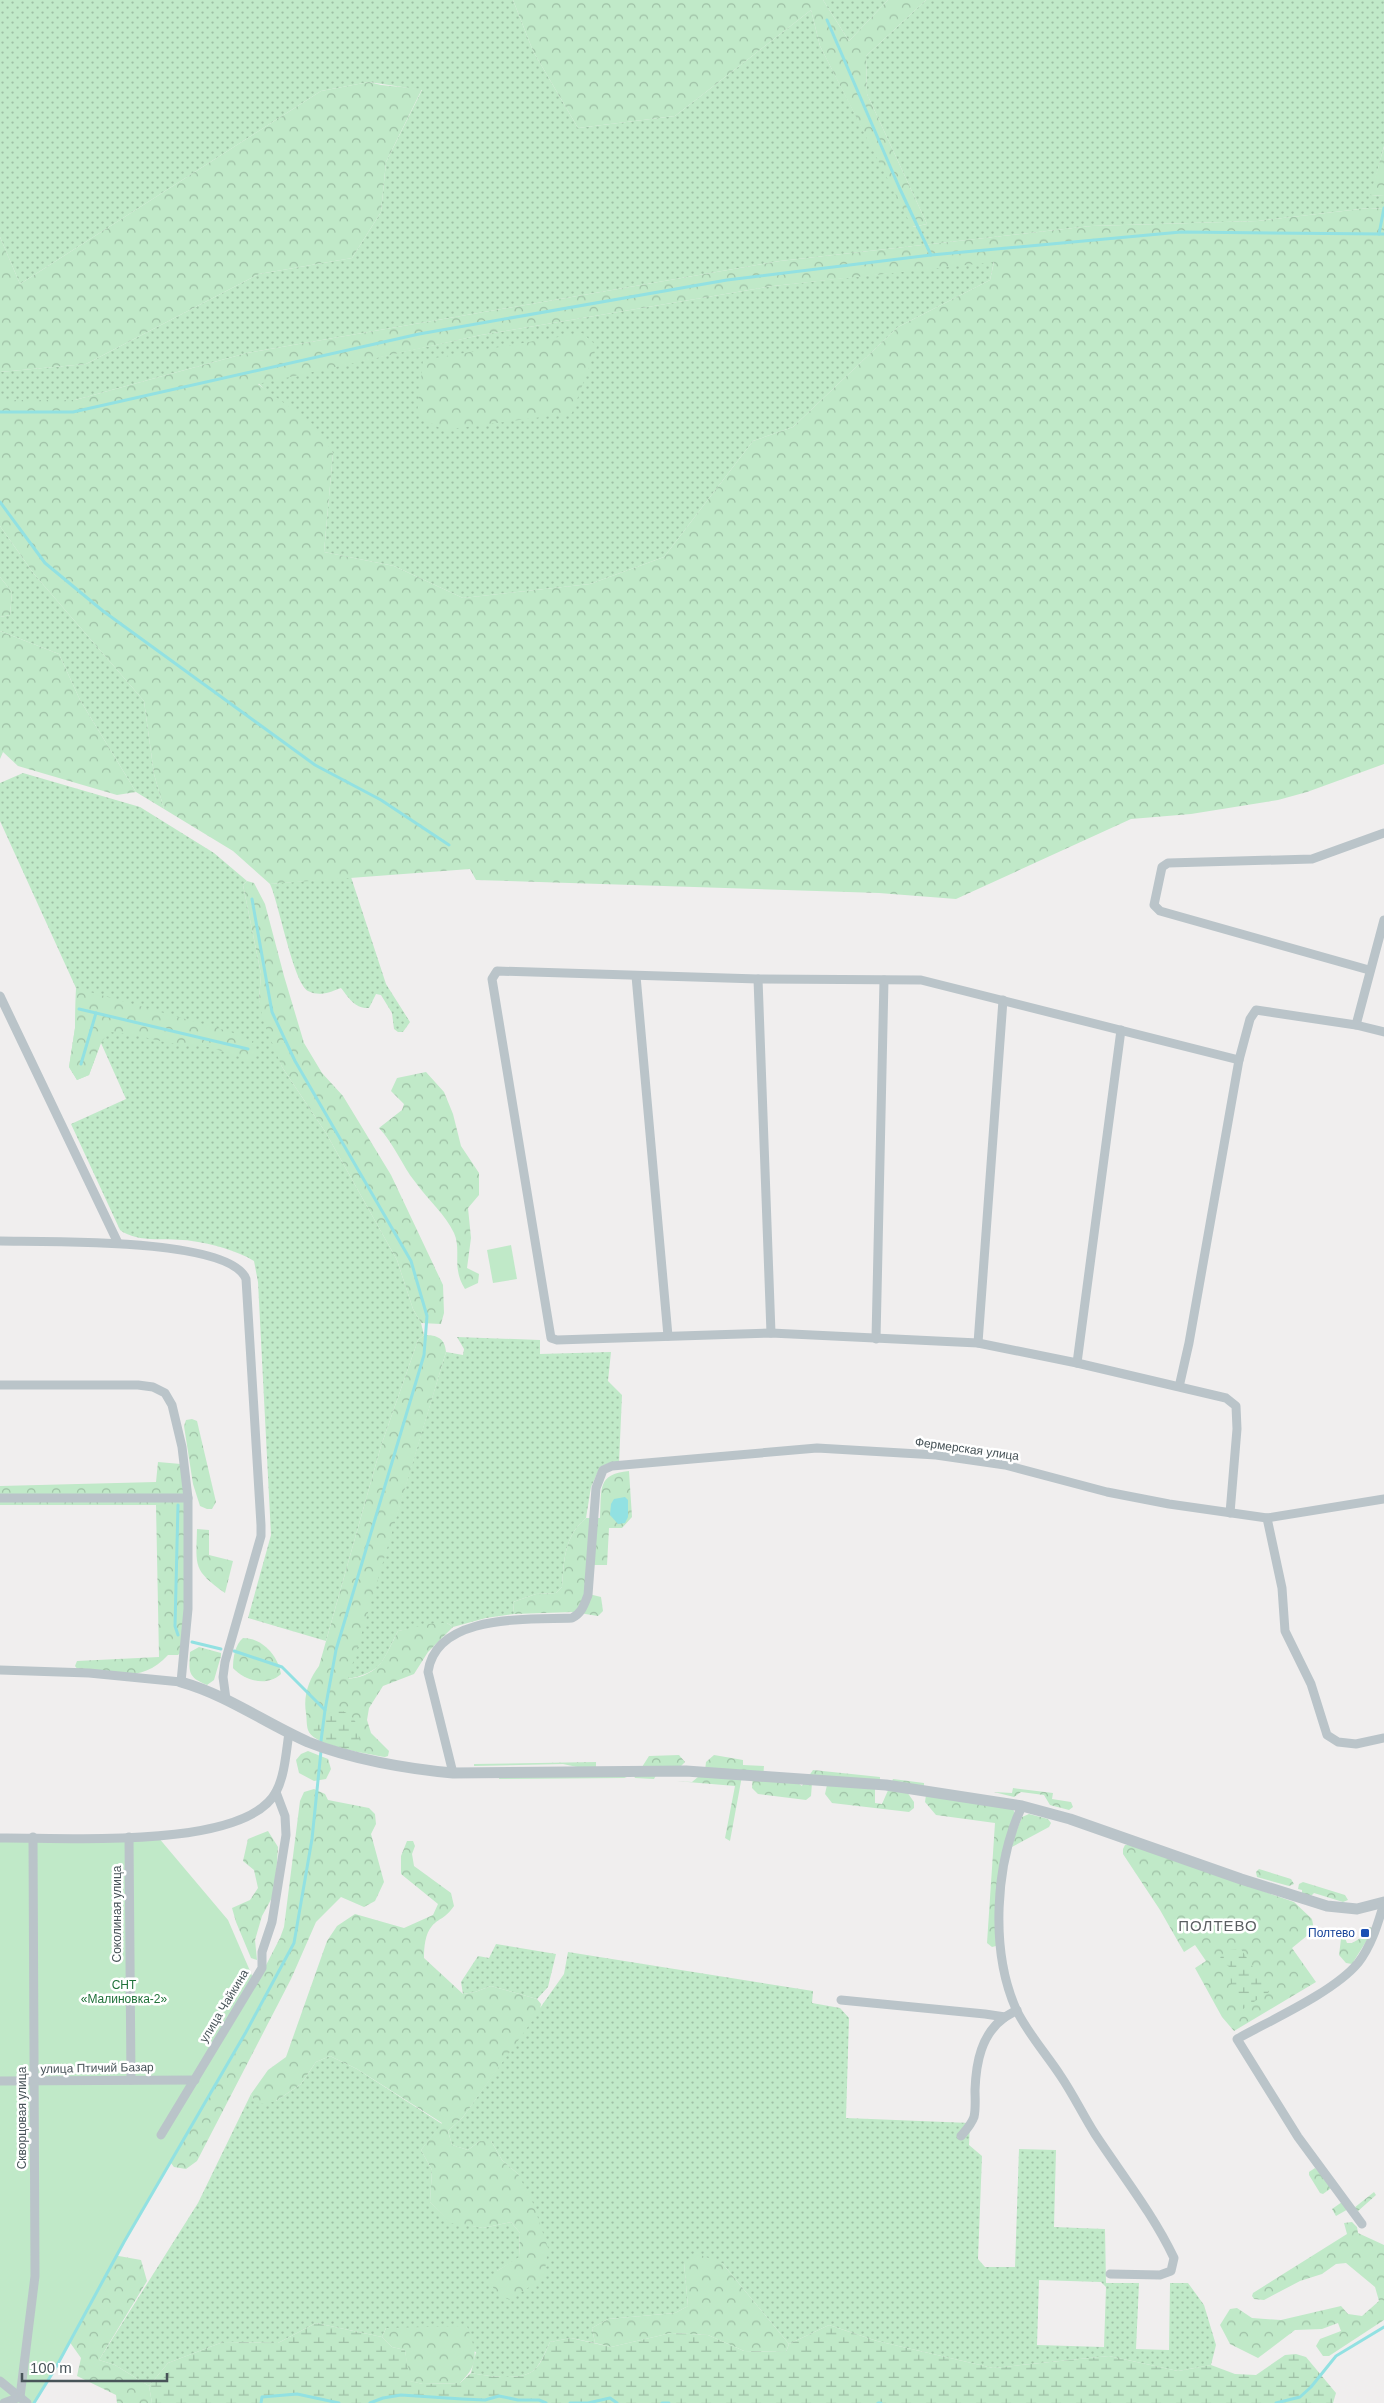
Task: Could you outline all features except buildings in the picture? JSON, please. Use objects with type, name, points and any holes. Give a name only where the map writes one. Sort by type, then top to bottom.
[{"type":"street","points":[[1369,970],[1160,911],[1154,905],[1162,866],[1168,863],[1312,859],[1384,833]]},
{"type":"street","points":[[1356,1025],[1369,970],[1382,938],[1384,920]]},
{"type":"street","points":[[1230,1513],[1237,1429],[1236,1406],[1226,1398],[1078,1363],[978,1343],[771,1333],[557,1340],[551,1338],[492,980],[494,974],[498,971],[636,976],[932,982],[1239,1060]]},
{"type":"street","points":[[636,976],[668,1336]]},
{"type":"street","points":[[758,979],[771,1333]]},
{"type":"street","points":[[876,1339],[884,980]]},
{"type":"street","points":[[0,996],[118,1243]]},
{"type":"street","points":[[978,1343],[1003,1000]]},
{"type":"street","points":[[1179,1387],[1189,1342],[1239,1060],[1250,1019],[1256,1010],[1356,1025],[1384,1032]]},
{"type":"street","points":[[1078,1363],[1121,1030]]},
{"type":"street","points":[[0,1242],[118,1243],[161,1246],[225,1261],[244,1272],[246,1279],[262,1526],[261,1536],[226,1662],[223,1683],[226,1699]]},
{"type":"street","points":[[0,1385],[138,1385],[153,1387],[164,1393],[172,1405],[182,1447],[188,1498],[188,1610],[181,1682]]},
{"type":"street","name":"Фермерская улица","points":[[453,1773],[428,1672],[429,1662],[448,1639],[476,1626],[508,1620],[572,1618],[578,1615],[583,1609],[588,1595],[596,1488],[603,1470],[612,1466],[817,1448],[936,1455],[1005,1465],[1107,1492],[1267,1518],[1384,1499]]},
{"type":"street","points":[[0,1498],[188,1498]]},
{"type":"street","points":[[1267,1518],[1282,1588],[1285,1631],[1311,1684],[1328,1735],[1338,1742],[1356,1744],[1384,1738]]},
{"type":"street","points":[[0,1670],[89,1673],[181,1682],[226,1699],[289,1733],[310,1742],[362,1757],[420,1770],[453,1773],[622,1770],[743,1774],[886,1785],[1022,1806],[1119,1835],[1310,1901],[1350,1910],[1384,1902]]},
{"type":"street","points":[[0,1838],[158,1837],[205,1830],[234,1822],[262,1808],[276,1792],[289,1733]]},
{"type":"street","name":"улица Чайкина","points":[[161,2135],[262,1968],[262,1952],[272,1922],[286,1835],[285,1816],[276,1792]]},
{"type":"street","points":[[1022,1806],[1010,1836],[1003,1864],[1000,1925],[1002,1955],[1017,2010],[1095,2133],[1162,2233],[1174,2258],[1171,2271],[1160,2275],[1110,2274]]},
{"type":"street","name":"Скворцовая улица","points":[[23,2400],[35,2276],[33,1837]]},
{"type":"street","name":"Соколиная улица","points":[[129,1837],[131,2080]]},
{"type":"street","points":[[1362,2224],[1298,2138],[1237,2039],[1333,1985],[1348,1972],[1357,1963],[1368,1946],[1384,1902]]},
{"type":"street","points":[[841,2000],[985,2014],[1005,2018]]},
{"type":"street","points":[[961,2136],[971,2124],[975,2114],[976,2071],[980,2050],[986,2037],[1005,2018],[1017,2010]]},
{"type":"street","name":"улица Птичий Базар","points":[[0,2081],[195,2080]]},
{"type":"street","points":[[0,2381],[23,2400]]},
{"type":"street","points":[[4,2403],[23,2400]]},
{"type":"green space","points":[[0,0],[513,0],[533,51],[578,128],[675,116],[811,10],[820,46],[913,227],[927,224],[867,94],[866,56],[926,0],[1384,0],[1384,146],[1371,195],[1384,196],[1384,209],[1369,208],[1258,221],[1091,226],[780,261],[247,353],[75,400],[0,400],[0,372],[86,364],[259,274],[352,258],[381,212],[386,162],[422,90],[369,82],[321,91],[20,284],[0,237]]},
{"type":"green space","points":[[513,0],[823,0],[849,41],[888,0],[926,0],[866,56],[867,94],[927,224],[912,227],[820,46],[811,10],[675,116],[578,128],[533,51]]},
{"type":"green space","points":[[823,0],[888,0],[849,41]]},
{"type":"green space","points":[[369,82],[422,89],[386,162],[381,212],[352,258],[259,274],[86,364],[0,372],[0,237],[20,284],[321,91]]},
{"type":"green space","points":[[1384,147],[1384,196],[1370,195]]},
{"type":"green space","points":[[1369,208],[1384,209],[1384,764],[1307,792],[1278,800],[1191,814],[1131,819],[956,899],[879,893],[476,880],[470,869],[270,884],[233,851],[164,809],[154,774],[144,701],[34,574],[0,526],[0,400],[75,400],[247,353],[780,261],[1091,226],[1258,221]],"holes":[[[994,262],[990,280],[898,327],[793,427],[753,441],[664,557],[590,584],[463,598],[394,566],[324,552],[333,453],[314,425],[258,384],[481,335],[773,286]]]},
{"type":"green space","points":[[994,261],[990,280],[898,327],[793,427],[753,441],[664,557],[590,584],[463,598],[394,566],[324,552],[333,453],[258,383],[481,335],[773,286]]},
{"type":"green space","points":[[582,333],[597,346],[572,413],[443,430],[417,415],[423,360]]},
{"type":"green space","points":[[0,526],[34,574],[144,701],[154,774],[164,809],[136,792],[80,700],[59,654],[0,631],[0,617],[10,615],[12,592],[0,577]]},
{"type":"green space","points":[[0,577],[12,592],[10,615],[0,617]]},
{"type":"green space","points":[[0,631],[59,654],[80,700],[136,792],[117,795],[18,766],[3,752],[0,759]]},
{"type":"green space","points":[[23,773],[140,807],[214,853],[247,881],[243,885],[261,974],[259,1000],[282,1067],[326,1133],[397,1260],[413,1309],[421,1323],[424,1335],[418,1340],[381,1446],[326,1641],[248,1618],[271,1535],[258,1282],[254,1261],[232,1251],[208,1244],[183,1240],[145,1239],[120,1230],[71,1124],[126,1099],[101,1043],[89,1075],[77,1080],[69,1067],[75,1028],[76,988],[0,821],[0,783]]},
{"type":"green space","points":[[351,877],[386,984],[410,1022],[403,1032],[398,1032],[394,1029],[392,1013],[381,995],[376,994],[369,1008],[360,1007],[341,988],[321,994],[308,991],[302,985],[297,973],[270,884]]},
{"type":"green space","points":[[247,881],[254,883],[265,904],[304,1043],[322,1073],[343,1096],[391,1175],[443,1285],[444,1313],[441,1324],[421,1323],[413,1309],[397,1260],[326,1133],[282,1067],[264,1023],[259,1000],[261,974],[243,885]]},
{"type":"green space","points":[[76,988],[231,1032],[254,1042],[256,1046],[253,1061],[209,1047],[169,1043],[135,1035],[110,1032],[101,1042],[89,1075],[77,1080],[69,1067],[75,1028]]},
{"type":"green space","points":[[426,1072],[444,1092],[453,1114],[461,1146],[479,1173],[479,1195],[468,1208],[471,1238],[467,1268],[479,1274],[478,1283],[465,1289],[458,1274],[457,1246],[454,1233],[411,1176],[390,1141],[379,1128],[402,1110],[404,1104],[391,1091],[397,1078]]},
{"type":"green space","points":[[511,1245],[517,1279],[493,1283],[487,1250]]},
{"type":"green space","points":[[424,1335],[440,1338],[444,1343],[446,1352],[348,1679],[368,1674],[375,1669],[385,1657],[398,1631],[434,1623],[447,1623],[453,1627],[428,1652],[414,1674],[383,1686],[369,1708],[367,1720],[371,1733],[389,1751],[388,1756],[385,1757],[344,1749],[314,1737],[307,1728],[305,1700],[312,1676],[319,1666],[381,1446],[418,1340]]},
{"type":"green space","points":[[457,1337],[540,1340],[540,1354],[611,1352],[608,1381],[622,1395],[619,1463],[609,1463],[600,1467],[591,1487],[586,1518],[573,1533],[569,1541],[566,1550],[562,1587],[556,1593],[536,1594],[513,1602],[514,1614],[486,1618],[453,1627],[447,1623],[398,1631],[385,1658],[375,1669],[347,1679],[446,1352],[463,1355],[464,1349]]},
{"type":"green space","points":[[192,1419],[197,1421],[216,1502],[212,1509],[200,1506],[193,1484],[184,1426],[186,1420]]},
{"type":"green space","points":[[158,1462],[181,1464],[184,1487],[187,1558],[181,1652],[178,1655],[168,1655],[148,1670],[126,1675],[78,1670],[75,1666],[77,1661],[159,1657],[156,1505],[0,1505],[0,1486],[156,1482]]},
{"type":"green space","points":[[629,1471],[632,1517],[622,1528],[609,1528],[607,1565],[587,1565],[585,1593],[601,1597],[603,1611],[598,1616],[573,1612],[514,1614],[513,1602],[536,1594],[556,1593],[562,1587],[566,1550],[573,1533],[586,1518],[600,1518],[601,1492],[606,1480],[618,1473]]},
{"type":"green space","points":[[197,1529],[209,1530],[209,1555],[233,1561],[225,1593],[207,1579],[199,1567],[196,1552]]},
{"type":"green space","points":[[243,1638],[257,1641],[268,1649],[277,1661],[281,1674],[269,1680],[256,1681],[238,1673],[233,1668],[233,1660],[238,1644]]},
{"type":"green space","points":[[199,1647],[221,1653],[214,1680],[207,1685],[196,1679],[190,1669],[190,1652]]},
{"type":"green space","points":[[339,1710],[351,1716],[355,1721],[358,1732],[359,1752],[326,1743],[309,1732],[314,1718]]},
{"type":"green space","points":[[308,1751],[328,1759],[331,1769],[326,1779],[314,1781],[299,1773],[296,1760],[301,1754]]},
{"type":"green space","points":[[679,1755],[685,1762],[679,1768],[660,1768],[654,1779],[635,1778],[632,1772],[642,1767],[649,1756]]},
{"type":"green space","points":[[714,1755],[743,1760],[743,1765],[764,1766],[763,1778],[795,1781],[802,1786],[813,1770],[880,1777],[880,1783],[875,1789],[875,1803],[882,1804],[893,1779],[924,1783],[924,1787],[907,1792],[914,1802],[914,1808],[909,1812],[832,1803],[825,1794],[827,1785],[812,1783],[811,1796],[806,1800],[758,1794],[752,1788],[753,1775],[742,1776],[730,1841],[725,1838],[735,1786],[676,1781],[692,1782],[705,1771],[706,1762]]},
{"type":"green space","points":[[596,1762],[596,1767],[627,1778],[499,1779],[499,1777],[577,1767],[563,1764],[474,1766],[474,1764]]},
{"type":"green space","points":[[1013,1788],[1053,1793],[1052,1799],[1071,1802],[1073,1807],[1069,1810],[1050,1805],[1044,1795],[1021,1792],[1014,1797],[994,1792],[1012,1793]]},
{"type":"green space","points":[[314,1789],[325,1794],[328,1800],[369,1808],[375,1814],[376,1824],[371,1834],[384,1882],[375,1901],[364,1907],[341,1897],[316,1922],[291,1979],[197,2161],[186,2169],[174,2167],[167,2158],[280,1938],[284,1927],[300,1801],[304,1792]]},
{"type":"green space","points":[[926,1795],[1013,1809],[1015,1814],[1008,1835],[996,1946],[992,1947],[987,1943],[995,1823],[936,1815],[925,1802]]},
{"type":"green space","points":[[1029,1814],[1048,1819],[1051,1823],[1049,1827],[1010,1848],[1022,1817]]},
{"type":"green space","points":[[268,1831],[278,1847],[276,1877],[274,1894],[262,1916],[255,1940],[257,1960],[251,1958],[232,1908],[250,1900],[258,1888],[254,1870],[243,1861],[248,1839]]},
{"type":"green space","name":"СНТ «Малиновка-2»","points":[[158,1837],[228,1920],[263,2001],[34,2403],[0,2403],[0,1838]]},
{"type":"green space","points":[[407,1841],[413,1841],[415,1846],[412,1854],[414,1866],[451,1893],[454,1906],[430,1929],[425,1941],[424,1958],[463,1994],[491,1986],[537,1999],[541,2004],[540,2010],[463,2117],[448,2131],[452,2145],[468,2150],[480,2141],[491,2141],[502,2160],[518,2174],[533,2203],[548,2248],[544,2277],[510,2300],[497,2294],[490,2282],[497,2271],[519,2257],[520,2233],[511,2222],[483,2228],[450,2223],[430,2202],[432,2170],[421,2150],[442,2123],[357,2069],[330,2056],[316,2062],[301,2084],[276,2101],[263,2104],[254,2100],[251,2094],[268,2070],[286,2057],[327,1941],[337,1926],[355,1914],[404,1928],[433,1915],[438,1904],[401,1874],[401,1856]]},
{"type":"green space","points":[[1125,1845],[1130,1845],[1294,1902],[1312,1919],[1314,1930],[1292,1948],[1316,1982],[1234,2031],[1222,2017],[1195,1968],[1206,1961],[1195,1945],[1184,1952],[1160,1910],[1123,1854]]},
{"type":"green space","points":[[1259,1869],[1291,1879],[1294,1884],[1289,1886],[1257,1877],[1256,1872]]},
{"type":"green space","points":[[1303,1882],[1345,1895],[1348,1900],[1343,1902],[1314,1893],[1310,1897],[1302,1894],[1302,1890],[1298,1889],[1299,1884]]},
{"type":"green space","points":[[1369,1927],[1373,1928],[1372,1932],[1352,1964],[1346,1963],[1339,1955],[1341,1939],[1345,1938],[1347,1943],[1352,1943],[1368,1934],[1366,1930]]},
{"type":"green space","points":[[496,1944],[556,1954],[548,1987],[537,1999],[491,1986],[463,1994],[461,1982],[478,1956],[489,1958]]},
{"type":"green space","points":[[1241,1949],[1269,1992],[1243,2009],[1232,1993],[1229,1967],[1220,1957],[1229,1950]]},
{"type":"green space","points":[[568,1952],[813,1991],[812,2003],[840,2008],[849,2018],[846,2118],[970,2123],[969,2145],[982,2156],[978,2259],[985,2267],[1015,2267],[1019,2149],[1056,2150],[1054,2227],[1105,2229],[1106,2283],[1139,2283],[1136,2349],[1169,2350],[1170,2283],[1188,2283],[1204,2305],[1216,2345],[1211,2365],[1178,2371],[1109,2356],[993,2368],[877,2341],[829,2325],[789,2344],[722,2263],[684,2263],[688,2306],[675,2313],[608,2319],[592,2328],[595,2343],[571,2338],[550,2342],[535,2369],[522,2376],[504,2377],[471,2373],[476,2352],[386,2328],[382,2337],[316,2323],[278,2343],[223,2342],[168,2363],[149,2386],[115,2365],[99,2360],[198,2203],[251,2094],[254,2100],[276,2101],[301,2084],[316,2062],[330,2056],[357,2069],[442,2124],[421,2150],[432,2170],[430,2202],[450,2222],[483,2228],[511,2222],[520,2233],[519,2258],[497,2271],[544,2277],[518,2174],[502,2160],[491,2141],[480,2141],[468,2150],[452,2145],[448,2131],[463,2117],[564,1974]],"holes":[[[1039,2280],[1101,2282],[1106,2287],[1104,2347],[1037,2345]]]},
{"type":"green space","points":[[1315,2168],[1329,2182],[1334,2179],[1354,2208],[1374,2192],[1376,2195],[1357,2212],[1350,2208],[1336,2216],[1332,2209],[1342,2202],[1334,2186],[1323,2194],[1320,2193],[1309,2175],[1309,2172]]},
{"type":"green space","points":[[1352,2222],[1357,2227],[1358,2233],[1384,2245],[1384,2320],[1329,2356],[1323,2356],[1316,2346],[1320,2339],[1341,2331],[1338,2323],[1322,2329],[1295,2330],[1258,2358],[1230,2344],[1220,2325],[1230,2309],[1237,2308],[1252,2318],[1281,2320],[1341,2306],[1348,2314],[1362,2316],[1379,2301],[1375,2287],[1346,2263],[1336,2264],[1322,2274],[1300,2281],[1264,2300],[1254,2299],[1252,2296],[1253,2293],[1347,2234],[1344,2223]]},
{"type":"green space","points":[[91,2251],[141,2260],[147,2281],[99,2360],[115,2365],[149,2386],[152,2403],[117,2403],[116,2395],[77,2376],[81,2358],[64,2334]]},
{"type":"green space","points":[[695,2253],[722,2263],[789,2344],[786,2352],[744,2351],[708,2335],[671,2333],[611,2347],[595,2343],[592,2328],[608,2319],[675,2313],[688,2306],[684,2263]]},
{"type":"green space","points":[[316,2323],[382,2337],[392,2347],[405,2350],[410,2381],[423,2384],[460,2383],[471,2373],[504,2377],[522,2376],[535,2369],[542,2360],[550,2342],[571,2338],[611,2347],[671,2333],[708,2335],[744,2351],[786,2352],[789,2344],[829,2325],[877,2341],[993,2368],[1109,2356],[1178,2371],[1211,2365],[1235,2374],[1256,2375],[1285,2355],[1296,2354],[1306,2357],[1336,2393],[1333,2403],[152,2403],[149,2386],[168,2363],[223,2342],[278,2343]]},
{"type":"green space","points":[[467,2326],[475,2356],[471,2369],[460,2383],[423,2384],[409,2381],[405,2350],[392,2347],[382,2337],[386,2328]]},
{"type":"green space","points":[[296,2394],[339,2403],[261,2403],[262,2397]]},
{"type":"green space","points":[[401,2395],[485,2400],[499,2396],[518,2400],[539,2400],[539,2403],[370,2403],[383,2398]]},
{"type":"water","points":[[625,1497],[628,1500],[628,1517],[625,1523],[618,1524],[610,1515],[611,1504],[614,1499]]},
{"type":"waterway","points":[[827,20],[899,187],[931,255]]},
{"type":"waterway","points":[[1379,234],[1384,208]]},
{"type":"waterway","points":[[0,412],[73,412],[419,334],[727,280],[931,255],[1181,232],[1384,234]]},
{"type":"waterway","points":[[0,502],[45,563],[103,611],[315,765],[381,800],[449,845]]},
{"type":"waterway","points":[[252,899],[272,1012],[295,1061],[411,1261],[427,1316],[424,1355],[336,1650],[325,1710]]},
{"type":"waterway","points":[[79,1009],[248,1049]]},
{"type":"waterway","points":[[81,1064],[96,1013]]},
{"type":"waterway","points":[[178,1505],[175,1626],[178,1635]]},
{"type":"waterway","points":[[192,1642],[221,1649]]},
{"type":"waterway","points":[[234,1651],[282,1667],[325,1710],[321,1741]]},
{"type":"waterway","points":[[34,2403],[55,2369],[124,2242],[246,2032],[294,1943],[312,1839],[321,1751]]},
{"type":"waterway","points":[[1276,2403],[1300,2397],[1311,2387],[1336,2356],[1384,2327]]},
{"type":"waterway","points":[[261,2403],[262,2397],[297,2394],[339,2403]]},
{"type":"waterway","points":[[370,2403],[383,2398],[401,2395],[485,2400],[499,2396],[518,2400],[539,2400],[546,2403]]},
{"type":"waterway","points":[[570,2403],[588,2403],[610,2398],[617,2403]]},
{"type":"waterway","points":[[662,2403],[669,2403]]},
{"type":"place","name":"Полтево","points":[[1365,1933]]},
{"type":"district","name":"ПОЛТЕВО","points":[[1218,1925]]}]
